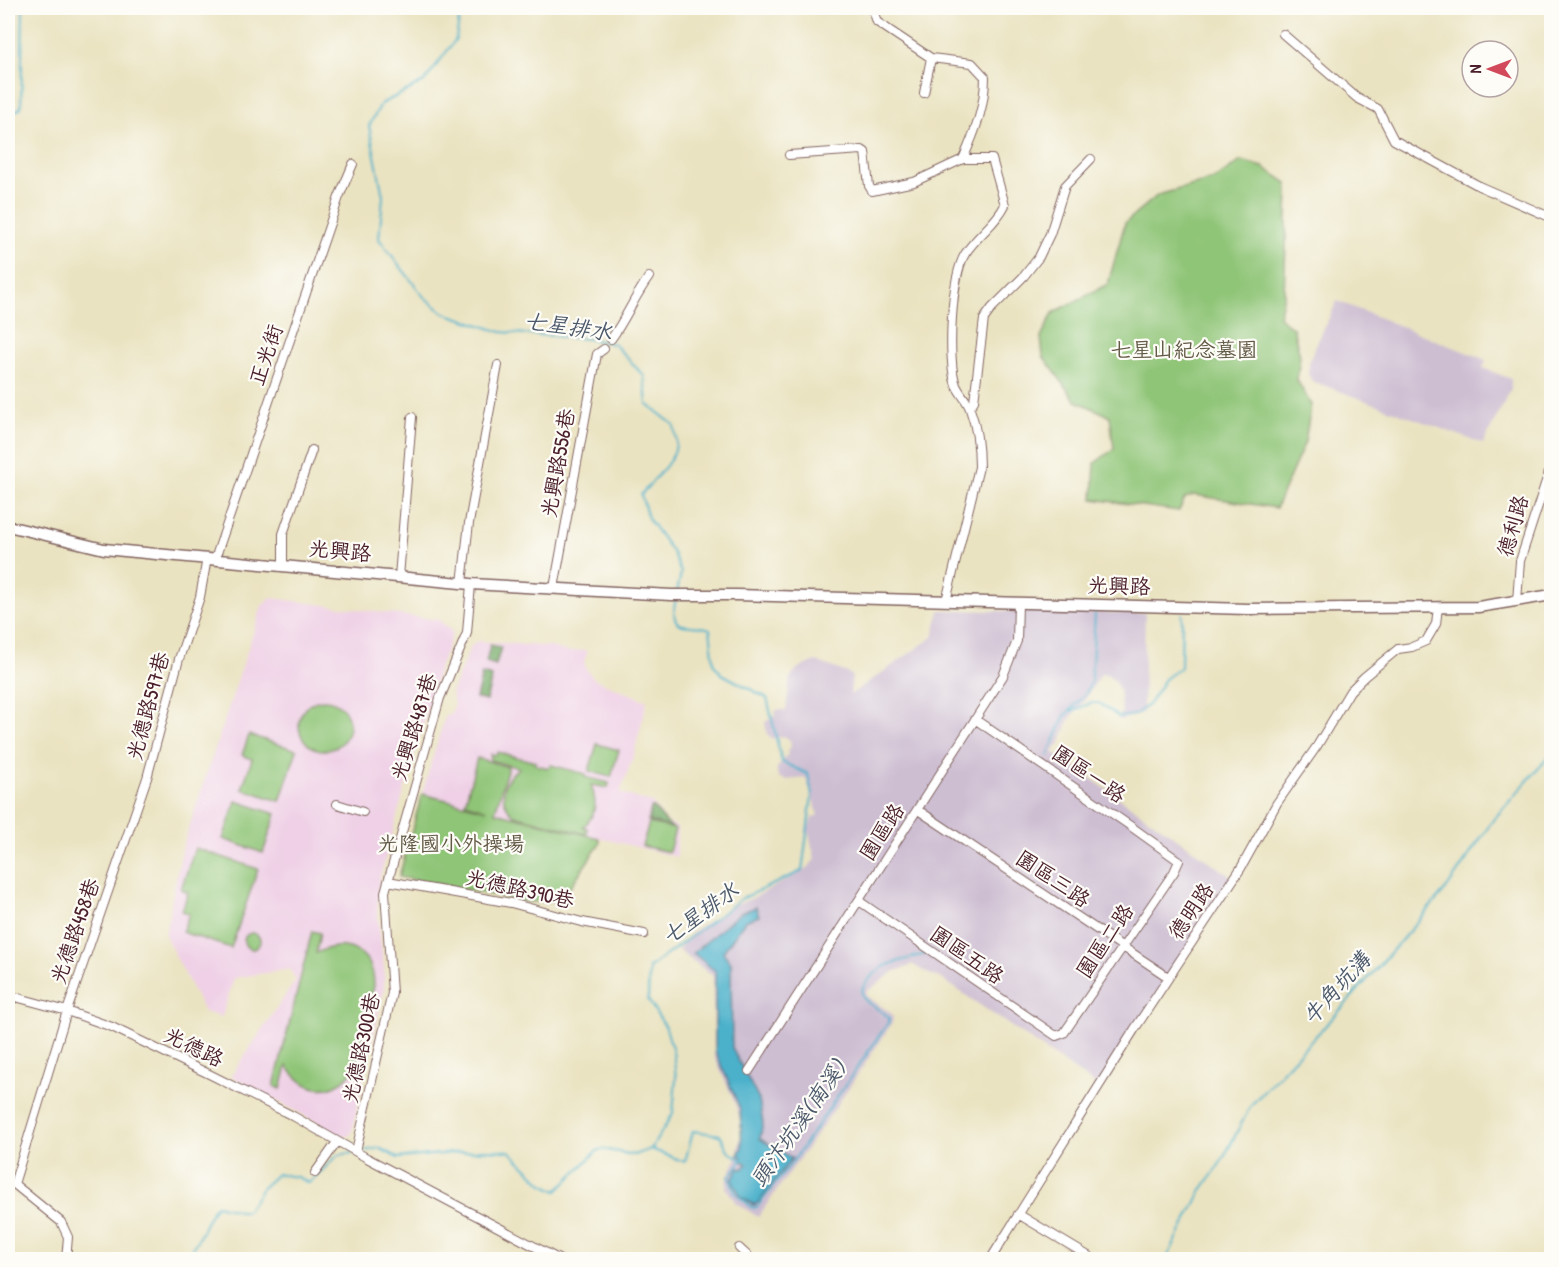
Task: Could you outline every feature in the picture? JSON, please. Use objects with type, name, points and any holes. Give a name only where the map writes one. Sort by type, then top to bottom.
[{"type":"main road","name":"光興路","points":[[8,526],[104,549],[467,583],[684,596],[1248,609],[1478,607],[1551,595]]},
{"type":"street","points":[[876,8],[874,13],[877,22],[931,58],[972,63],[985,77],[979,122],[963,159]]},
{"type":"street","points":[[1282,34],[1357,98],[1378,109],[1394,140],[1480,187],[1551,218]]},
{"type":"street","points":[[924,93],[931,58]]},
{"type":"street","points":[[789,155],[862,150],[865,152],[869,186],[872,191],[914,182],[963,159],[992,159],[1005,205],[1000,215],[965,254],[956,276],[953,294],[952,360],[956,385],[970,407],[979,445],[979,467],[946,601]]},
{"type":"street","points":[[970,407],[974,401],[984,319],[1039,257],[1050,234],[1065,186],[1092,159]]},
{"type":"street","name":"正光街","points":[[211,558],[339,197],[353,164]]},
{"type":"street","points":[[611,339],[649,277]]},
{"type":"street","name":"光興路556巷","points":[[554,588],[597,354],[604,348]]},
{"type":"street","name":"光興路487巷","points":[[387,881],[440,698],[467,633],[469,523],[498,365]]},
{"type":"street","points":[[399,577],[412,417]]},
{"type":"street","points":[[283,566],[283,534],[312,450]]},
{"type":"street","name":"德利路","points":[[1517,601],[1520,561],[1551,463]]},
{"type":"street","name":"光德路597巷","points":[[117,863],[147,778],[179,659],[211,558]]},
{"type":"street","name":"園區路","points":[[749,1071],[1003,676],[1015,651],[1018,603]]},
{"type":"street","name":"德明路","points":[[990,1260],[1168,977],[1241,868],[1277,803],[1322,739],[1350,691],[1398,649],[1419,645],[1426,641],[1436,624],[1438,607]]},
{"type":"street","name":"園區一路","points":[[976,720],[1179,861]]},
{"type":"street","points":[[337,804],[363,812]]},
{"type":"street","name":"園區三路","points":[[918,810],[1168,977]]},
{"type":"street","name":"園區二路","points":[[1056,1036],[1064,1033],[1174,872],[1179,861]]},
{"type":"street","name":"光德路458巷","points":[[66,1260],[68,1237],[62,1222],[14,1184],[67,1011],[117,863]]},
{"type":"street","name":"光德路390巷","points":[[387,881],[511,903],[582,922],[644,934]]},
{"type":"street","name":"光德路300巷","points":[[356,1151],[392,993],[384,899],[387,881]]},
{"type":"street","name":"園區五路","points":[[859,901],[1056,1036]]},
{"type":"street","points":[[8,1013],[10,996]]},
{"type":"street","name":"光德路","points":[[10,996],[67,1011],[112,1027],[293,1116],[367,1158],[560,1260]]},
{"type":"street","points":[[315,1173],[338,1142]]},
{"type":"street","points":[[1018,1214],[1095,1260]]},
{"type":"street","points":[[739,1248],[752,1260]]},
{"type":"shaded area","points":[[1337,301],[1486,360],[1483,368],[1511,379],[1511,389],[1483,444],[1312,381],[1308,374],[1310,358]]},
{"type":"shaded area","points":[[271,598],[439,620],[453,633],[439,668],[379,880],[377,910],[384,968],[384,990],[351,1135],[344,1137],[231,1076],[296,980],[290,969],[234,978],[222,1017],[204,1012],[165,935],[182,849],[262,606]]},
{"type":"shaded area","points":[[940,610],[1145,613],[1143,712],[1121,720],[1118,718],[1122,713],[1119,690],[1114,680],[1107,674],[1101,674],[1069,720],[1060,743],[1053,752],[1235,879],[1099,1087],[942,979],[912,964],[895,971],[866,992],[866,996],[891,1013],[892,1023],[758,1217],[736,1203],[726,1188],[727,1179],[737,1157],[742,1128],[736,1105],[714,1056],[713,976],[678,950],[695,930],[737,904],[807,869],[815,859],[808,830],[812,818],[818,815],[806,778],[786,780],[780,778],[777,768],[788,754],[787,751],[791,746],[790,740],[784,736],[772,739],[767,734],[765,722],[775,716],[776,710],[786,710],[790,678],[798,668],[816,661],[852,675],[850,695],[933,637]]},
{"type":"shaded area","points":[[478,641],[551,647],[569,652],[586,650],[584,662],[586,669],[594,679],[647,701],[634,754],[620,793],[652,803],[667,822],[677,827],[677,857],[422,794],[445,716],[451,713],[453,708],[451,693],[471,646]]},
{"type":"green space","name":"七星山紀念墓園","points":[[1241,161],[1263,167],[1287,183],[1284,295],[1279,317],[1293,328],[1300,356],[1297,380],[1311,405],[1305,442],[1276,508],[1194,495],[1185,498],[1179,511],[1093,499],[1095,463],[1114,449],[1110,416],[1076,401],[1043,356],[1041,338],[1053,313],[1108,284],[1125,223],[1158,195],[1215,179]]},
{"type":"green space","points":[[490,645],[501,647],[496,665],[486,662]]},
{"type":"green space","points":[[482,674],[492,677],[486,701],[476,698]]},
{"type":"green space","points":[[319,700],[329,700],[342,707],[349,720],[349,730],[342,743],[329,750],[319,750],[310,746],[303,739],[299,730],[299,720],[303,711],[310,704]]},
{"type":"green space","points":[[249,735],[297,750],[280,801],[242,789],[252,759],[242,755]]},
{"type":"green space","points":[[597,744],[619,750],[611,777],[589,771]]},
{"type":"green space","points":[[497,752],[536,762],[536,765],[548,768],[551,765],[586,774],[585,777],[609,783],[608,788],[591,785],[594,808],[591,818],[583,827],[588,829],[586,834],[514,815],[505,803],[504,790],[509,778],[519,768],[490,760],[491,754],[496,755]]},
{"type":"green space","name":"光隆國小外操場","points":[[477,758],[508,767],[495,812],[599,838],[600,843],[569,889],[556,901],[528,902],[399,877],[422,794],[487,810],[465,803]]},
{"type":"green space","points":[[236,801],[276,814],[263,853],[223,839]]},
{"type":"green space","points":[[651,808],[654,808],[673,828],[648,821]]},
{"type":"green space","points":[[649,823],[675,829],[669,852],[642,846]]},
{"type":"green space","points":[[195,848],[258,869],[231,948],[182,932],[189,914],[182,911],[188,892],[181,889]]},
{"type":"green space","points":[[312,931],[320,933],[316,953],[337,947],[356,951],[364,956],[373,974],[374,986],[355,1068],[347,1077],[329,1087],[311,1087],[287,1066],[281,1089],[274,1086]]},
{"type":"green space","points":[[249,933],[255,933],[260,941],[258,947],[249,949],[244,944],[244,938]]},
{"type":"water","points":[[756,907],[759,916],[745,921],[723,952],[731,963],[732,1048],[759,1100],[763,1123],[760,1139],[792,1158],[760,1201],[754,1205],[741,1197],[732,1180],[739,1167],[743,1169],[747,1164],[738,1155],[742,1147],[740,1109],[715,1051],[715,971],[693,953],[740,913]]},
{"type":"waterway","points":[[8,112],[21,108],[23,8]]},
{"type":"waterway","name":"七星排水","points":[[456,8],[459,20],[456,39],[424,82],[381,104],[369,126],[383,196],[379,239],[424,297],[444,313],[501,332],[590,339],[614,344],[644,376],[647,404],[674,425],[676,442],[672,458],[641,495],[648,518],[673,553],[681,573],[677,592]]},
{"type":"waterway","name":"七星排水","points":[[360,1152],[379,1148],[398,1158],[485,1150],[509,1151],[543,1184],[557,1191],[597,1151],[602,1149],[634,1155],[651,1149],[673,1113],[676,1078],[673,1051],[666,1028],[648,1000],[649,968],[741,899],[802,871],[812,795],[808,774],[782,762],[767,698],[722,674],[714,665],[710,629],[681,625],[677,622],[674,609],[676,597]]},
{"type":"waterway","name":"頭汴坑溪(南溪)","points":[[1048,756],[1064,717],[1086,693],[1091,682],[1095,613]]},
{"type":"waterway","name":"頭汴坑溪(南溪)","points":[[1072,711],[1091,703],[1099,703],[1119,717],[1135,715],[1149,704],[1165,679],[1181,667],[1182,614]]},
{"type":"waterway","name":"牛角坑溝","points":[[1166,1260],[1202,1190],[1223,1159],[1251,1105],[1342,1008],[1447,888],[1493,820],[1552,753]]},
{"type":"waterway","name":"頭汴坑溪(南溪)","points":[[651,1149],[685,1162],[693,1131],[720,1135],[729,1152],[742,1160],[729,1177],[736,1194],[753,1208],[757,1207],[791,1164],[888,1023],[889,1018],[863,997],[865,984],[883,967],[925,954]]},
{"type":"waterway","name":"七星排水","points":[[174,1260],[185,1259],[217,1205],[247,1211],[263,1187],[277,1174],[297,1177],[309,1183],[338,1155],[352,1153]]},
{"type":"waterway","name":"七星排水","points":[[111,1260],[125,1257],[141,1260]]},
{"type":"waterway","name":"七星排水","points":[[143,1260],[152,1257],[169,1260]]}]
